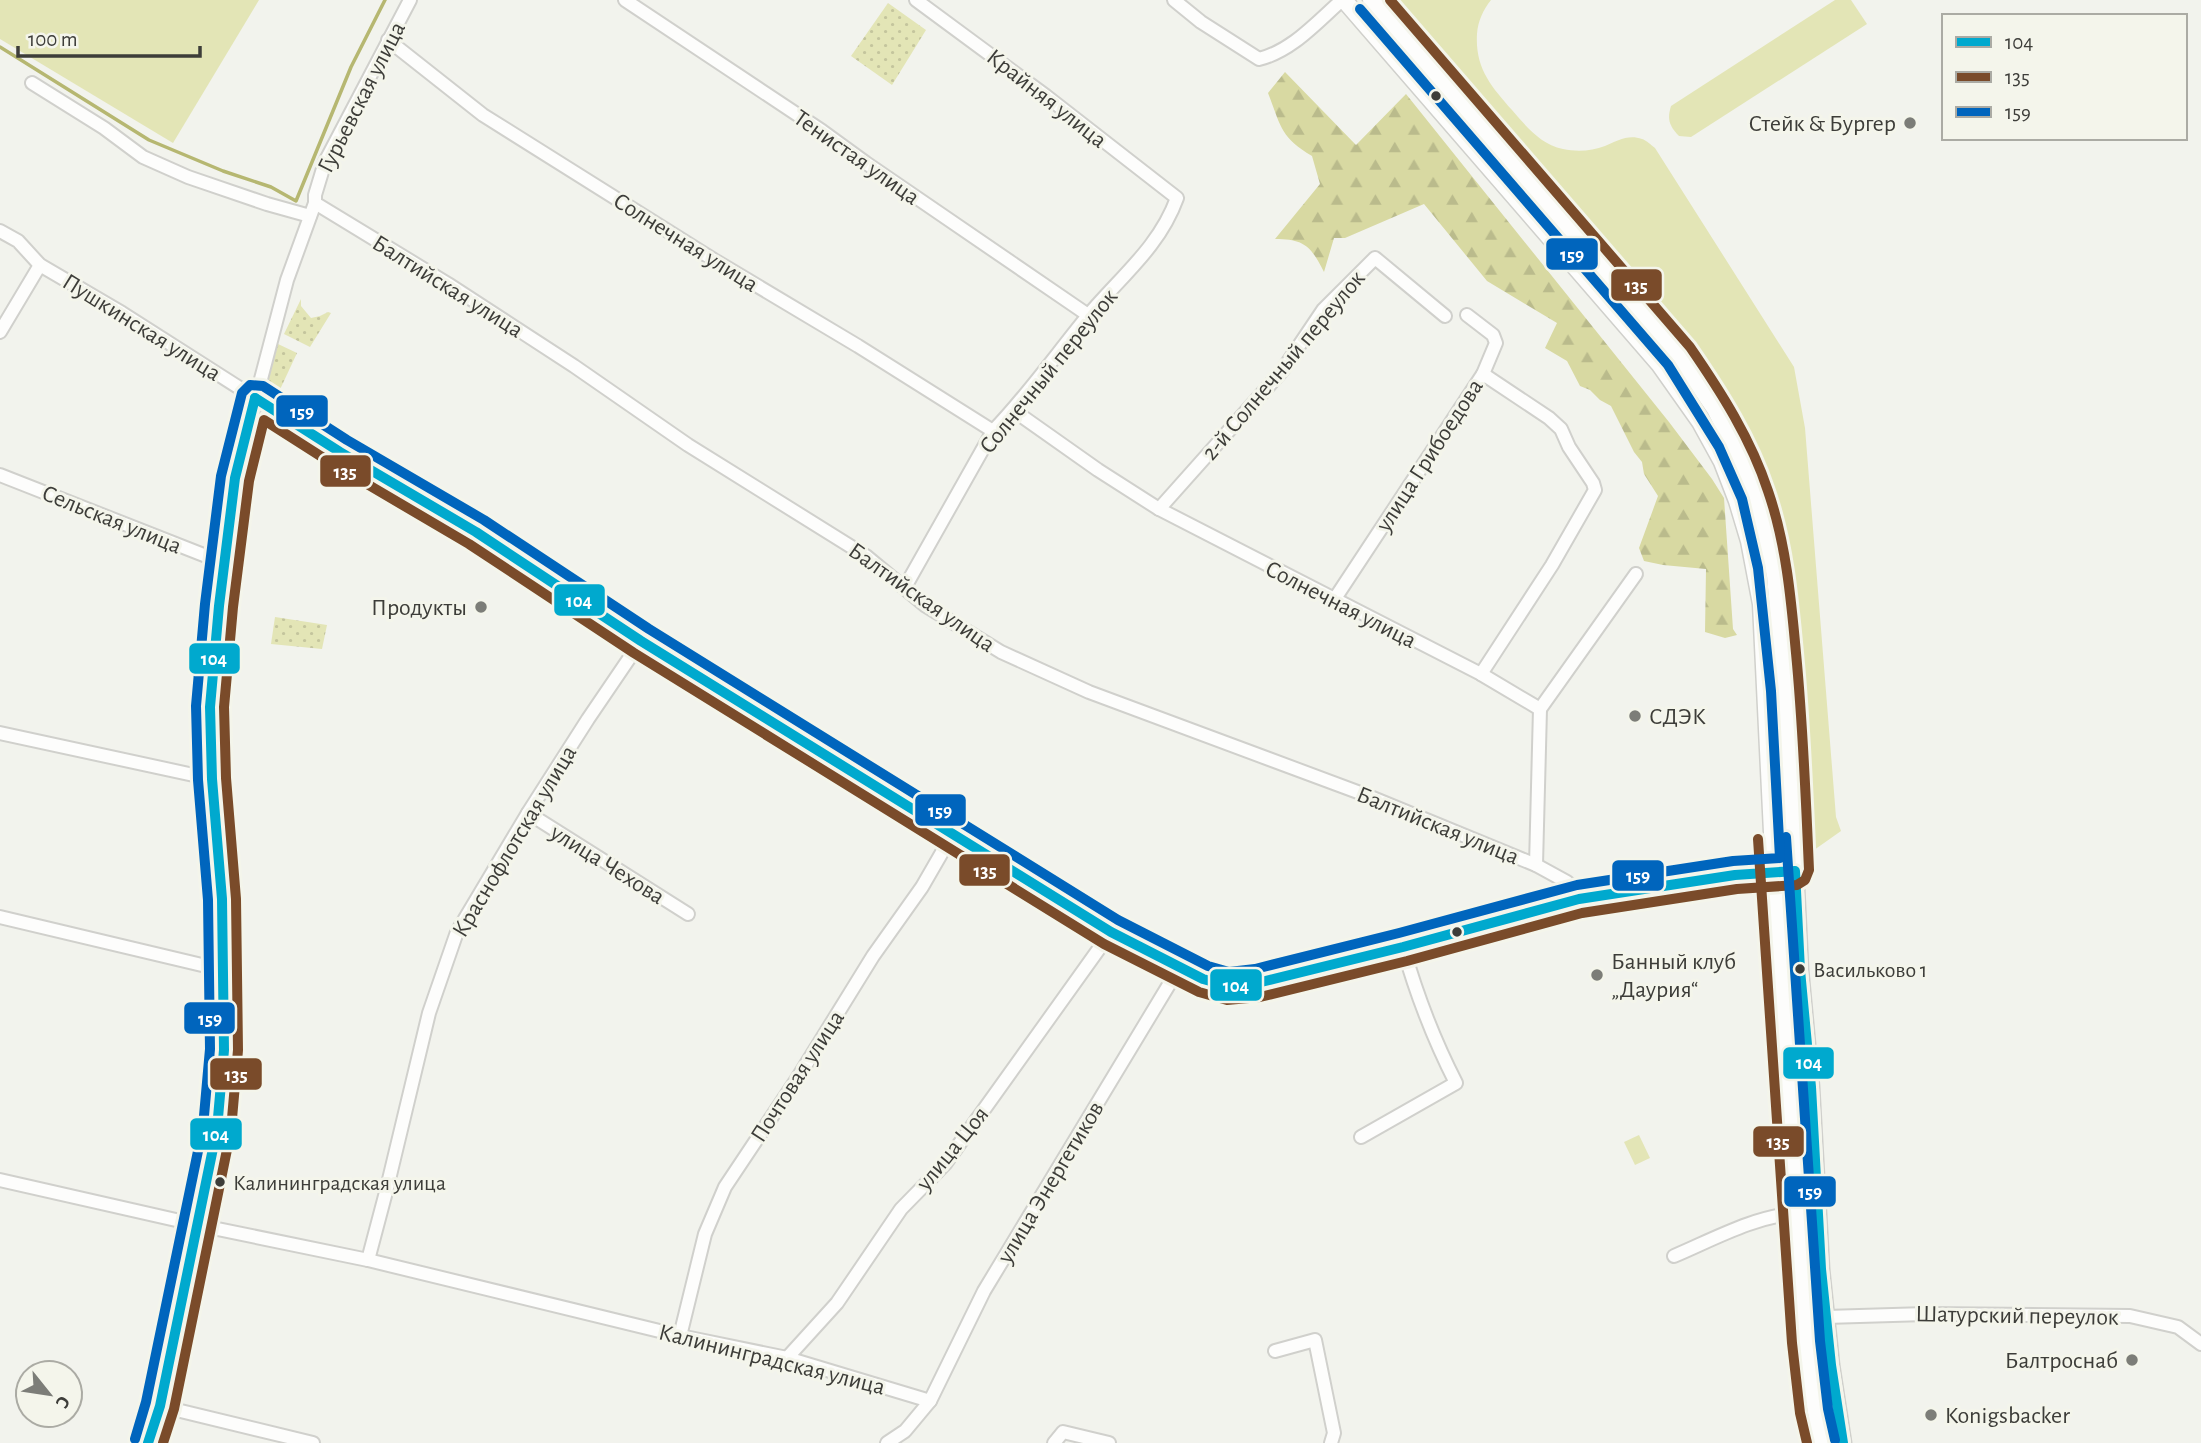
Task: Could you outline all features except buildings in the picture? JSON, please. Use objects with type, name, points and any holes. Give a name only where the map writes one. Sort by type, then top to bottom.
[{"type":"main road","points":[[1343,0],[1659,364],[1700,422],[1722,462],[1737,500],[1749,541],[1761,604],[1774,874],[1803,1302],[1821,1443]]},
{"type":"main road","points":[[1371,0],[1679,356],[1715,409],[1736,448],[1758,506],[1775,575],[1788,731],[1800,971],[1811,1087],[1821,1269],[1843,1443]]},
{"type":"main road","points":[[1803,1302],[1811,1312],[1826,1317]]},
{"type":"main road","points":[[1806,1342],[1812,1330],[1826,1317]]},
{"type":"street","name":"Гурьевская улица","points":[[148,1443],[160,1406],[217,1129],[224,1050],[222,899],[212,779],[210,707],[235,478],[287,280],[325,162],[410,0]]},
{"type":"street","name":"Тенистая улица","points":[[625,0],[822,131],[1088,315]]},
{"type":"street","name":"Крайняя улица","points":[[916,0],[1177,198]]},
{"type":"street","points":[[1174,0],[1201,22],[1259,60],[1275,55],[1343,0]]},
{"type":"street","name":"Солнечная улица","points":[[388,40],[483,115],[993,431]]},
{"type":"street","name":"Балтийская улица","points":[[32,83],[104,128],[143,157],[188,177],[267,204],[313,204],[459,291],[688,444],[866,556],[926,606],[1001,652],[1088,692],[1363,794],[1536,865],[1567,882],[1586,898]]},
{"type":"street","name":"Солнечный переулок","points":[[905,587],[993,431],[1013,411],[1088,315],[1139,261],[1168,220],[1177,198]]},
{"type":"street","name":"Пушкинская улица","points":[[0,231],[18,241],[40,265],[122,313],[340,452],[476,532],[641,641],[952,835],[1111,932],[1203,979],[1228,986],[1257,983],[1403,947],[1549,905],[1735,875],[1795,871]]},
{"type":"street","name":"2-й Солнечный переулок","points":[[1159,509],[1282,371],[1323,310],[1375,258],[1445,316]]},
{"type":"street","points":[[0,332],[40,265]]},
{"type":"street","name":"улица Грибоедова","points":[[1334,600],[1483,374],[1496,343],[1493,335],[1466,315]]},
{"type":"street","points":[[1481,674],[1552,565],[1595,490],[1561,429],[1483,374]]},
{"type":"street","name":"Солнечная улица","points":[[1013,411],[1159,509],[1481,674],[1540,709]]},
{"type":"street","name":"Сельская улица","points":[[0,475],[224,563]]},
{"type":"street","points":[[1536,865],[1540,709],[1636,575]]},
{"type":"street","name":"Краснофлотская улица","points":[[368,1260],[429,1013],[457,932],[528,813],[641,641]]},
{"type":"street","points":[[0,733],[212,779]]},
{"type":"street","name":"улица Чехова","points":[[528,813],[688,914]]},
{"type":"street","name":"Почтовая улица","points":[[680,1336],[705,1234],[725,1187],[797,1079],[873,956],[922,887],[952,835]]},
{"type":"street","points":[[0,917],[223,970]]},
{"type":"street","name":"улица Цоя","points":[[787,1359],[838,1303],[901,1209],[945,1164],[1111,932]]},
{"type":"street","points":[[1361,1137],[1456,1083],[1425,1012],[1403,947]]},
{"type":"street","name":"улица Энергетиков","points":[[887,1443],[905,1431],[930,1401],[984,1291],[1179,968]]},
{"type":"street","name":"Калининградская улица","points":[[0,1180],[368,1260],[680,1336],[787,1359],[930,1401]]},
{"type":"street","points":[[1674,1256],[1730,1232],[1782,1214],[1798,1213]]},
{"type":"street","name":"Шатурский переулок","points":[[1826,1317],[1926,1314],[2130,1317],[2178,1327],[2201,1344]]},
{"type":"street","points":[[1275,1351],[1315,1340],[1334,1433],[1331,1443]]},
{"type":"street","points":[[160,1406],[313,1443]]},
{"type":"street","points":[[1054,1443],[1063,1432],[1110,1443]]},
{"type":"green space","points":[[0,0],[259,0],[173,143],[0,39]]},
{"type":"green space","points":[[1398,0],[1491,0],[1481,16],[1478,29],[1477,46],[1482,67],[1504,101],[1540,139],[1563,149],[1584,150],[1600,148],[1632,137],[1644,140],[1655,148],[1794,367],[1805,428],[1836,817],[1841,831],[1807,855],[1793,614],[1785,555],[1764,470],[1748,439],[1698,361]]},
{"type":"green space","points":[[1835,0],[1851,0],[1867,24],[1691,137],[1679,136],[1671,126],[1671,106]]},
{"type":"green space","points":[[888,3],[926,30],[892,85],[851,56]]},
{"type":"green space","points":[[1285,72],[1356,145],[1406,94],[1669,422],[1724,498],[1733,629],[1737,635],[1725,638],[1705,632],[1706,569],[1644,561],[1639,548],[1658,496],[1644,474],[1642,462],[1634,452],[1611,406],[1580,386],[1567,361],[1545,348],[1557,323],[1487,281],[1424,204],[1345,238],[1334,238],[1324,272],[1306,246],[1275,239],[1320,184],[1312,156],[1287,136],[1268,93]]},
{"type":"green space","points":[[301,299],[301,306],[311,318],[331,313],[310,347],[284,334]]},
{"type":"green space","points":[[278,344],[297,353],[277,396],[266,389]]},
{"type":"green space","points":[[275,617],[327,625],[322,649],[271,644]]},
{"type":"green space","points":[[1392,958],[1394,965],[1264,1000],[1240,997],[1241,992]]},
{"type":"green space","points":[[1639,1135],[1650,1158],[1635,1165],[1624,1142]]},
{"type":"waterway","points":[[0,47],[149,140],[223,171],[271,187],[296,201],[351,67],[385,0]]},
{"type":"transit line","name":"135","points":[[163,1443],[174,1409],[231,1130],[238,1050],[236,899],[226,778],[224,707],[249,481],[264,420],[469,544],[634,653],[1104,944],[1199,992],[1227,1000],[1260,997],[1407,961],[1582,913],[1737,889],[1797,885],[1805,880],[1809,870],[1804,762],[1790,591],[1774,511],[1753,453],[1724,399],[1690,347],[1390,0]]},
{"type":"transit line","name":"159","points":[[135,1439],[146,1402],[203,1127],[210,1049],[208,900],[198,780],[196,706],[221,476],[242,393],[250,385],[263,386],[347,440],[484,520],[649,629],[1118,920],[1208,966],[1229,972],[1255,969],[1577,885],[1733,861],[1780,858],[1771,691],[1758,568],[1742,499],[1719,447],[1668,365],[1360,9]]},
{"type":"transit line","name":"104","points":[[255,398],[340,452],[476,532],[641,641],[1111,932],[1203,979],[1228,986],[1257,983],[1579,899],[1735,875],[1795,871],[1821,1269],[1831,1365],[1843,1443]]},
{"type":"transit line","name":"104","points":[[148,1443],[160,1406],[217,1129],[224,1050],[222,899],[212,779],[210,707],[235,478],[255,398]]},
{"type":"transit line","name":"159","points":[[1786,837],[1820,1341],[1828,1409],[1835,1440]]},
{"type":"transit line","name":"135","points":[[1758,839],[1792,1343],[1800,1413],[1807,1443]]},
{"type":"place","name":"Стейк & Бургер","points":[[1910,123]]},
{"type":"place","name":"Продукты","points":[[481,607]]},
{"type":"place","name":"СДЭК","points":[[1635,716]]},
{"type":"place","name":"Васильково 1","points":[[1800,969]]},
{"type":"place","name":"Банный клуб „Даурия“","points":[[1597,975]]},
{"type":"place","name":"Калининградская улица","points":[[220,1182]]},
{"type":"place","name":"Балтроснаб","points":[[2132,1360]]},
{"type":"place","name":"Konigsbacker","points":[[1931,1415]]}]
